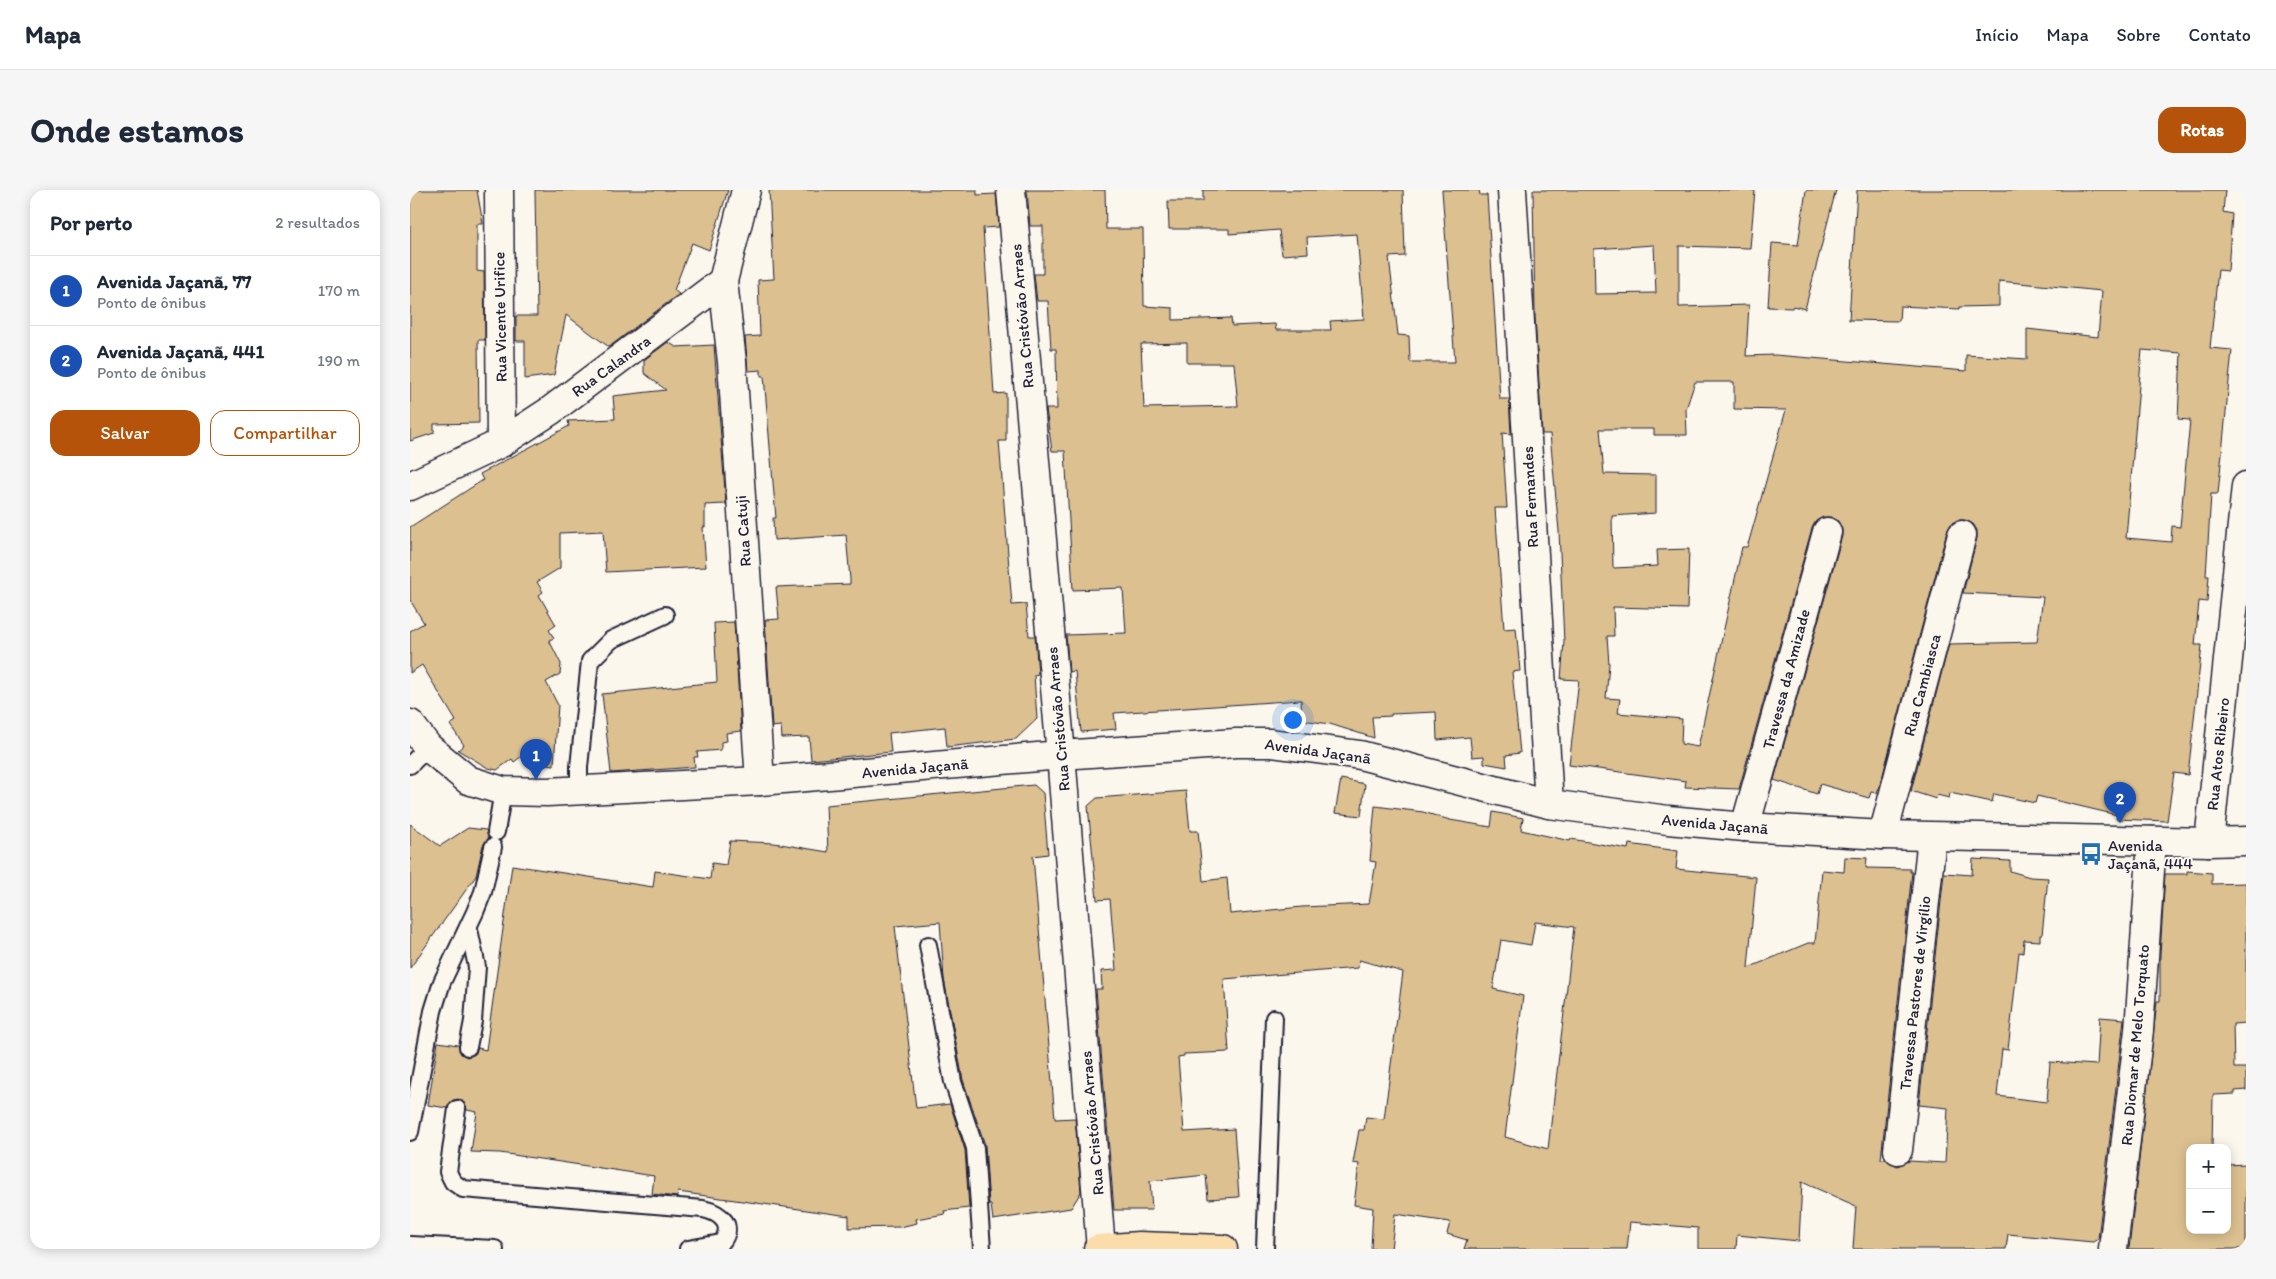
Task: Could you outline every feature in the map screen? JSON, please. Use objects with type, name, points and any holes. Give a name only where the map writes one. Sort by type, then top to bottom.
[{"type":"main road","points":[[1100,1249],[1139,1246],[1223,1249]]},
{"type":"street","name":"Rua Vicente Urifice","points":[[499,190],[501,443]]},
{"type":"street","points":[[724,281],[746,190]]},
{"type":"street","name":"Rua Cristóvão Arraes","points":[[1011,190],[1062,755],[1100,1249]]},
{"type":"street","name":"Rua Fernandes","points":[[1512,190],[1549,804]]},
{"type":"street","name":"Rua Calandra","points":[[410,486],[501,443],[566,400],[724,281]]},
{"type":"street","name":"Rua Catuji","points":[[724,281],[732,362],[760,781]]},
{"type":"street","name":"Rua Atos Ribeiro","points":[[2209,842],[2246,486]]},
{"type":"street","name":"Travessa da Amizade","points":[[1745,827],[1827,532]]},
{"type":"street","name":"Rua Cambiasca","points":[[1883,835],[1962,535]]},
{"type":"street","name":"Avenida Jaçanã","points":[[410,724],[419,756],[468,780],[503,791],[579,790],[760,781],[1062,755],[1236,743],[1271,743],[1360,755],[1549,804],[1668,820],[1745,827],[1883,835],[2209,842],[2246,841]]},
{"type":"street","name":"Travessa Pastores de Virgílio","points":[[1898,1150],[1932,836]]},
{"type":"street","name":"Rua Diomar de Melo Torquato","points":[[2114,1249],[2139,1030],[2152,841]]},
{"type":"lane","points":[[579,790],[579,767],[590,661],[611,640],[665,615]]},
{"type":"lane","points":[[410,1132],[433,1011],[449,963],[469,929],[483,892],[503,791]]},
{"type":"lane","points":[[468,1047],[473,1021],[477,967],[469,929]]},
{"type":"lane","points":[[928,945],[953,1082],[975,1148],[982,1249]]},
{"type":"lane","points":[[1265,1249],[1274,1018]]},
{"type":"lane","points":[[457,1109],[448,1172],[453,1182],[463,1189],[703,1209],[719,1215],[727,1229],[726,1237],[721,1244],[688,1249]]},
{"type":"lane","points":[[410,1245],[495,1249]]},
{"type":"building","points":[[410,190],[477,190],[483,224],[477,224],[477,271],[484,272],[485,340],[478,340],[479,423],[434,424],[434,433],[410,441]]},
{"type":"building","points":[[535,190],[728,190],[709,250],[692,243],[674,290],[679,294],[609,347],[566,315],[554,375],[525,379],[525,341],[516,341],[516,316],[537,316]]},
{"type":"building","points":[[769,190],[977,190],[977,195],[996,194],[999,227],[983,228],[994,394],[1006,393],[1006,441],[999,441],[1012,605],[1026,604],[1029,636],[1035,636],[1038,674],[1034,675],[1037,719],[1016,739],[947,747],[945,727],[889,733],[891,752],[811,760],[809,737],[782,738],[781,726],[772,727],[765,620],[779,619],[776,587],[850,584],[850,579],[846,535],[774,540],[773,518],[776,518],[764,376],[761,376],[761,370],[748,371],[745,337],[760,336],[758,280],[774,279]]},
{"type":"building","points":[[1027,190],[1105,190],[1106,229],[1143,229],[1144,306],[1173,308],[1173,320],[1231,318],[1232,326],[1275,324],[1276,330],[1331,330],[1330,321],[1364,319],[1357,234],[1307,237],[1308,253],[1282,255],[1279,230],[1229,234],[1229,229],[1169,229],[1168,201],[1203,201],[1203,190],[1403,190],[1405,256],[1389,257],[1398,335],[1409,336],[1410,362],[1455,362],[1442,190],[1479,190],[1480,195],[1487,195],[1500,399],[1509,399],[1511,434],[1502,433],[1507,508],[1495,508],[1504,629],[1516,628],[1520,671],[1512,672],[1520,753],[1506,755],[1507,767],[1484,763],[1484,756],[1472,757],[1470,737],[1437,740],[1436,712],[1391,714],[1391,716],[1372,717],[1374,738],[1330,724],[1302,720],[1301,700],[1114,713],[1116,729],[1081,732],[1075,671],[1069,672],[1066,635],[1126,633],[1123,588],[1073,590],[1065,451],[1052,451],[1046,409],[1057,409],[1056,349],[1051,349],[1048,301],[1037,301],[1034,274],[1043,274],[1043,226],[1030,226]],"holes":[[[1187,343],[1187,363],[1234,363],[1238,406],[1144,408],[1141,344]]]},
{"type":"building","points":[[1533,190],[1755,190],[1750,248],[1679,246],[1679,307],[1749,305],[1746,356],[1775,355],[1966,371],[1966,355],[2027,359],[2027,329],[2098,337],[2102,291],[1999,281],[1999,306],[1959,307],[1959,309],[1900,306],[1899,321],[1849,320],[1857,190],[2225,190],[2223,212],[2232,214],[2228,271],[2218,270],[2210,348],[2232,350],[2218,494],[2211,494],[2206,576],[2209,576],[2207,602],[2199,601],[2195,645],[2202,645],[2188,775],[2174,773],[2167,821],[2116,819],[2117,815],[2037,796],[2035,803],[1994,794],[1992,802],[1950,793],[1949,798],[1937,795],[1936,799],[1911,791],[1949,644],[2037,642],[2043,597],[1963,593],[1977,538],[1977,530],[1973,524],[1965,520],[1957,520],[1951,524],[1947,531],[1881,782],[1877,793],[1871,792],[1869,798],[1820,784],[1817,794],[1774,780],[1842,536],[1842,529],[1838,521],[1831,517],[1823,517],[1816,521],[1812,528],[1739,789],[1685,787],[1686,781],[1569,765],[1579,680],[1561,679],[1564,642],[1559,531],[1550,434],[1542,434],[1535,316]],"holes":[[[1654,245],[1656,293],[1595,294],[1594,249]],[[2142,350],[2181,353],[2178,419],[2190,420],[2180,527],[2172,526],[2171,542],[2126,538]],[[1695,382],[1734,382],[1734,409],[1786,410],[1749,541],[1747,547],[1742,547],[1698,747],[1681,744],[1682,719],[1618,713],[1620,699],[1606,698],[1609,664],[1607,636],[1614,636],[1613,607],[1687,609],[1689,549],[1657,550],[1658,566],[1613,568],[1612,516],[1656,513],[1656,475],[1604,474],[1600,429],[1654,429],[1654,435],[1687,435],[1686,409]]]},
{"type":"building","points":[[1806,190],[1836,190],[1805,309],[1793,306],[1792,308],[1768,307],[1772,243],[1798,245]]},
{"type":"building","points":[[668,342],[676,347],[714,345],[726,504],[705,505],[705,527],[703,527],[706,567],[606,572],[603,531],[560,533],[560,568],[537,582],[543,592],[539,595],[556,625],[549,630],[554,638],[549,640],[561,664],[560,674],[546,682],[558,705],[554,765],[539,763],[531,768],[522,756],[514,762],[512,759],[497,770],[488,768],[458,750],[464,745],[450,725],[456,721],[422,665],[410,673],[410,631],[424,623],[410,600],[410,527],[483,480],[480,474],[569,426],[568,421],[615,419],[613,396],[666,390],[644,373],[644,360]]},
{"type":"building","points":[[734,622],[741,731],[726,733],[727,741],[721,742],[721,750],[697,752],[698,757],[694,757],[695,767],[611,773],[602,694],[717,682],[714,623]]},
{"type":"building","points":[[1341,779],[1365,784],[1361,816],[1335,813]]},
{"type":"building","points":[[1034,785],[1043,793],[1048,854],[1033,856],[1055,1119],[1075,1118],[1081,1192],[1071,1208],[993,1220],[991,1205],[989,1205],[985,1145],[963,1080],[944,979],[940,922],[895,926],[916,1108],[950,1104],[965,1150],[969,1208],[944,1211],[945,1214],[916,1219],[917,1223],[900,1227],[849,1228],[849,1216],[678,1192],[677,1197],[652,1194],[654,1176],[500,1153],[471,1152],[477,1112],[467,1110],[466,1105],[459,1099],[453,1100],[447,1108],[428,1105],[438,1042],[458,1045],[461,1054],[467,1057],[475,1054],[478,1048],[486,1050],[512,865],[653,887],[655,871],[710,879],[712,863],[726,865],[730,841],[774,843],[828,852],[826,805]]},
{"type":"building","points":[[1186,791],[1190,831],[1198,831],[1203,881],[1227,878],[1230,914],[1302,907],[1369,904],[1376,862],[1370,861],[1375,806],[1423,812],[1450,820],[1491,827],[1493,812],[1523,818],[1521,830],[1570,841],[1571,839],[1628,849],[1629,844],[1678,851],[1676,869],[1756,877],[1748,968],[1808,943],[1815,943],[1822,870],[1844,872],[1845,857],[1867,858],[1866,868],[1910,869],[1910,872],[1912,872],[1881,1159],[1886,1159],[1897,1166],[1909,1161],[1945,1163],[1948,1108],[1919,1105],[1944,873],[1972,875],[1973,859],[2010,861],[2010,871],[2030,877],[2048,878],[2040,941],[2024,940],[2023,953],[2019,952],[2008,1050],[2002,1049],[1997,1096],[2047,1102],[2050,1062],[2097,1065],[2100,1017],[2124,1019],[2098,1239],[2093,1242],[2008,1234],[2006,1249],[1853,1249],[1856,1206],[1802,1182],[1799,1241],[1737,1235],[1736,1249],[1698,1249],[1698,1228],[1630,1222],[1627,1249],[1464,1249],[1467,1240],[1447,1234],[1450,1222],[1395,1214],[1391,1249],[1371,1249],[1373,1208],[1354,1205],[1359,1164],[1353,1163],[1359,1130],[1364,1130],[1366,1117],[1384,1119],[1403,972],[1359,960],[1358,968],[1224,979],[1229,1052],[1184,1054],[1184,1056],[1178,1057],[1184,1132],[1234,1129],[1239,1197],[1208,1199],[1206,1175],[1150,1181],[1152,1210],[1114,1210],[1096,989],[1102,989],[1101,971],[1116,970],[1110,899],[1097,900],[1088,806],[1097,798]],"holes":[[[1535,922],[1574,927],[1548,1149],[1505,1137],[1523,996],[1493,989],[1501,940],[1531,945]]]},
{"type":"building","points":[[410,824],[440,846],[468,828],[486,830],[489,838],[483,845],[476,876],[410,968]]},
{"type":"building","points":[[2187,871],[2212,873],[2212,884],[2246,883],[2246,1023],[2233,1024],[2234,1068],[2246,1068],[2246,1090],[2235,1091],[2235,1094],[2213,1095],[2212,1144],[2186,1144],[2186,1234],[2231,1234],[2231,1165],[2246,1164],[2246,1249],[2129,1249],[2157,1001],[2160,1001],[2160,955],[2165,874],[2187,874]]},
{"type":"place","name":"Avenida Jaçanã, 77","points":[[536,780]]},
{"type":"place","name":"Avenida Jaçanã, 441","points":[[2120,823]]},
{"type":"place","name":"Avenida Jaçanã, 444","points":[[2091,854]]}]
